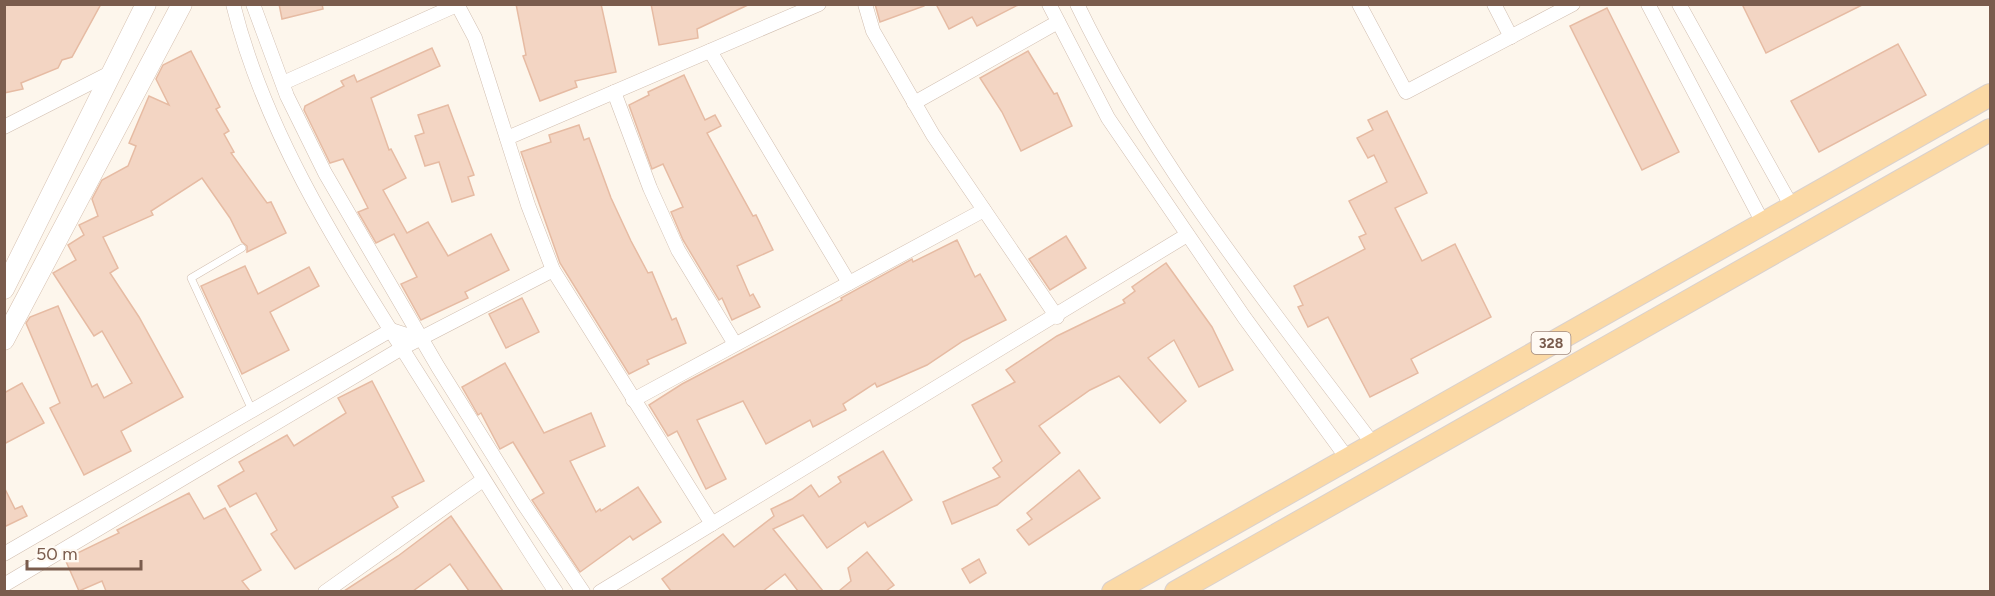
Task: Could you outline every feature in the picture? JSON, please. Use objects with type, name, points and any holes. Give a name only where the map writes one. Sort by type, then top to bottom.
[{"type":"main road","name":"328","points":[[1113,591],[1990,95]]},
{"type":"main road","points":[[1176,591],[1990,130]]},
{"type":"street","points":[[4,289],[146,4]]},
{"type":"street","points":[[4,340],[182,4]]},
{"type":"street","points":[[233,4],[240,33],[302,183],[483,480],[556,591]]},
{"type":"street","points":[[253,4],[283,83],[325,173],[422,340],[523,503],[583,591]]},
{"type":"street","points":[[507,138],[819,4]]},
{"type":"street","points":[[865,4],[873,32],[914,103],[1057,317]]},
{"type":"street","points":[[1049,4],[1108,118],[1187,235],[1347,458]]},
{"type":"street","points":[[1077,4],[1130,104],[1208,221],[1373,444]]},
{"type":"street","points":[[1359,4],[1406,92],[1573,4]]},
{"type":"street","points":[[1494,4],[1511,37]]},
{"type":"street","points":[[1648,4],[1763,223]]},
{"type":"street","points":[[1679,4],[1792,207]]},
{"type":"street","points":[[283,83],[458,5],[475,38],[528,205],[553,270],[712,524]]},
{"type":"street","points":[[914,103],[1058,22]]},
{"type":"street","points":[[710,51],[849,283]]},
{"type":"street","points":[[4,127],[112,72]]},
{"type":"street","points":[[614,92],[650,188],[678,250],[735,344]]},
{"type":"street","points":[[633,400],[984,210]]},
{"type":"street","points":[[600,591],[1057,317],[1187,235]]},
{"type":"street","points":[[4,585],[402,348],[422,340],[553,270]]},
{"type":"street","points":[[4,554],[391,330],[422,340]]},
{"type":"street","points":[[325,591],[483,480]]},
{"type":"street","points":[[342,579],[351,591]]},
{"type":"lane","points":[[242,248],[191,278],[252,410]]},
{"type":"building","points":[[4,4],[101,4],[72,57],[62,60],[58,68],[21,83],[23,89],[4,93]]},
{"type":"building","points":[[279,4],[322,4],[323,9],[282,19]]},
{"type":"building","points":[[516,4],[601,4],[616,72],[575,81],[577,87],[540,101],[523,56],[526,55]]},
{"type":"building","points":[[651,4],[750,4],[697,29],[698,38],[659,45]]},
{"type":"building","points":[[875,4],[924,4],[924,6],[880,22]]},
{"type":"building","points":[[936,4],[1020,4],[977,26],[972,17],[949,29]]},
{"type":"building","points":[[1742,4],[1864,4],[1766,53]]},
{"type":"building","points":[[1607,8],[1679,152],[1642,170],[1570,26]]},
{"type":"building","points":[[1898,44],[1926,95],[1819,152],[1791,101]]},
{"type":"building","points":[[432,48],[440,66],[371,98],[389,150],[391,149],[406,178],[383,190],[407,233],[428,222],[448,256],[491,234],[509,270],[465,292],[468,298],[421,320],[401,284],[417,277],[394,234],[376,243],[358,212],[368,208],[343,159],[330,163],[304,110],[305,106],[344,86],[341,81],[354,75],[357,82]]},
{"type":"building","points":[[191,51],[220,107],[216,109],[229,131],[224,134],[234,152],[231,153],[267,203],[271,202],[286,233],[247,252],[247,246],[242,242],[230,218],[202,178],[151,211],[153,215],[103,237],[118,268],[110,273],[139,317],[183,397],[121,431],[131,451],[84,475],[50,408],[60,403],[26,323],[30,317],[58,306],[92,387],[97,384],[104,398],[132,383],[102,331],[94,336],[53,273],[76,260],[68,245],[84,235],[79,225],[98,216],[92,199],[102,180],[128,166],[136,146],[129,143],[149,96],[169,105],[156,79],[163,65]]},
{"type":"building","points":[[1028,51],[1054,94],[1057,93],[1072,126],[1021,151],[1002,112],[980,78]]},
{"type":"building","points":[[684,75],[705,120],[715,115],[721,126],[707,133],[753,216],[756,215],[773,250],[737,266],[750,296],[753,294],[760,307],[732,320],[722,298],[719,300],[683,240],[671,212],[683,207],[663,164],[652,169],[629,105],[649,95],[648,92]]},
{"type":"building","points":[[448,105],[474,175],[468,177],[474,195],[452,202],[439,162],[425,166],[415,136],[424,133],[418,115]]},
{"type":"building","points":[[1387,111],[1427,193],[1395,208],[1422,261],[1455,244],[1491,317],[1411,359],[1418,373],[1370,397],[1328,317],[1308,327],[1298,307],[1303,305],[1294,286],[1365,249],[1359,237],[1366,234],[1349,201],[1387,182],[1374,155],[1368,158],[1357,138],[1373,130],[1368,120]]},
{"type":"building","points":[[579,125],[584,140],[589,138],[611,198],[631,241],[648,273],[652,272],[672,320],[676,318],[686,343],[647,360],[649,364],[629,374],[560,263],[521,152],[551,142],[549,135]]},
{"type":"building","points":[[1066,236],[1086,268],[1050,290],[1029,259]]},
{"type":"building","points":[[957,240],[975,277],[980,274],[1006,320],[963,341],[927,365],[877,387],[875,383],[843,404],[846,410],[813,427],[810,420],[766,444],[743,401],[697,420],[726,479],[706,489],[677,431],[668,436],[649,405],[682,384],[842,300],[841,298],[912,259],[913,262]]},
{"type":"building","points":[[1166,263],[1212,327],[1233,370],[1199,387],[1174,340],[1148,358],[1186,401],[1160,423],[1119,376],[1090,390],[1039,426],[1060,453],[997,505],[952,524],[943,502],[1000,477],[993,468],[1002,461],[972,405],[1015,382],[1006,370],[1057,336],[1125,303],[1123,300],[1135,291],[1132,287]]},
{"type":"building","points":[[245,266],[258,294],[309,267],[319,286],[270,312],[289,350],[242,374],[201,286]]},
{"type":"building","points":[[522,298],[539,332],[506,348],[489,314]]},
{"type":"building","points":[[505,363],[544,433],[591,413],[605,446],[570,461],[596,512],[638,487],[661,522],[633,540],[630,536],[580,572],[532,500],[544,493],[513,442],[500,449],[481,413],[478,415],[462,387]]},
{"type":"building","points":[[372,381],[424,481],[392,497],[398,507],[295,569],[271,534],[277,530],[256,493],[230,507],[218,486],[244,471],[239,462],[287,435],[294,446],[346,413],[338,398]]},
{"type":"building","points":[[22,383],[44,423],[4,444],[4,393]]},
{"type":"building","points":[[883,451],[912,500],[868,527],[865,522],[827,548],[803,515],[773,529],[823,591],[798,591],[785,574],[763,591],[671,591],[662,579],[723,534],[734,547],[774,516],[771,509],[792,499],[811,485],[819,497],[841,482],[838,477]]},
{"type":"building","points":[[1079,470],[1100,498],[1029,545],[1017,530],[1032,519],[1027,513]]},
{"type":"building","points":[[4,487],[15,509],[22,506],[27,516],[4,527]]},
{"type":"building","points":[[189,493],[204,519],[225,508],[261,570],[242,581],[250,591],[106,591],[102,581],[79,591],[65,559],[119,533],[117,530]]},
{"type":"building","points":[[451,516],[503,591],[469,591],[450,564],[413,591],[344,591],[398,556]]},
{"type":"building","points":[[867,552],[894,585],[886,591],[839,591],[851,581],[848,568]]},
{"type":"building","points":[[979,559],[986,573],[970,583],[962,569]]}]
